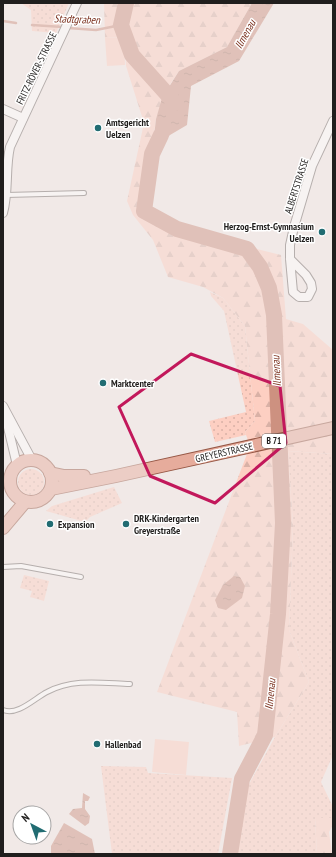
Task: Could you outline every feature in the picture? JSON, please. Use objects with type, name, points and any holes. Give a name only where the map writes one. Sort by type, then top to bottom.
[{"type":"main road","name":"GREYERSTRASSE","points":[[51,489],[331,428]]},
{"type":"main road","points":[[32,460],[43,464],[50,473],[51,489],[43,499],[32,503],[25,502],[14,496],[9,485],[9,480],[13,469],[17,465],[21,462],[32,460]]},
{"type":"main road","name":"GREYERSTRASSE","points":[[50,473],[64,476],[116,476]]},
{"type":"main road","points":[[3,522],[14,496]]},
{"type":"main road","points":[[3,528],[25,502]]},
{"type":"street","name":"FRITZ-RÖVER-STRASSE","points":[[3,213],[6,195],[7,160],[10,147],[77,3]]},
{"type":"street","points":[[3,109],[23,118]]},
{"type":"street","name":"ALBERTSTRASSE","points":[[290,259],[294,227],[310,174],[318,149],[333,121]]},
{"type":"street","points":[[3,407],[32,460]]},
{"type":"street","points":[[3,407],[17,465]]},
{"type":"lane","points":[[6,195],[84,193]]},
{"type":"lane","points":[[3,567],[21,566],[81,577]]},
{"type":"lane","points":[[3,710],[8,712],[18,709],[48,691],[77,682],[130,684]]},
{"type":"highlighted area","points":[[191,354],[280,386],[286,443],[215,503],[150,476],[119,407]]},
{"type":"green space","points":[[21,3],[69,3],[56,33],[32,31],[31,10]]},
{"type":"green space","points":[[104,3],[252,3],[227,47],[179,71],[165,92],[156,119],[144,211],[177,229],[281,255],[286,319],[303,324],[333,350],[333,454],[288,451],[293,526],[289,630],[309,682],[275,737],[239,746],[237,712],[157,692],[250,446],[245,432],[255,421],[245,326],[223,298],[203,287],[168,277],[153,240],[133,215],[127,201],[144,123],[126,66],[124,37],[105,38]]},
{"type":"green space","points":[[124,37],[125,65],[107,66],[105,38]]},
{"type":"green space","points":[[210,292],[223,298],[245,326],[255,421],[245,432],[246,435],[215,442],[209,421],[246,412],[224,311],[211,296]]},
{"type":"green space","points":[[288,451],[333,454],[333,755],[321,782],[333,807],[333,818],[315,818],[317,854],[236,854],[248,786],[275,737],[309,682],[289,630],[293,526]]},
{"type":"green space","points":[[31,469],[41,472],[44,482],[41,492],[31,495],[21,492],[18,482],[21,472]]},
{"type":"green space","points":[[114,487],[122,503],[90,517],[85,522],[46,511],[52,506]]},
{"type":"green space","points":[[24,575],[49,581],[44,601],[30,597],[32,591],[20,588]]},
{"type":"green space","points":[[155,739],[189,742],[186,775],[152,772]]},
{"type":"green space","points":[[101,766],[146,767],[148,773],[232,778],[218,854],[112,854]]},
{"type":"green space","points":[[315,818],[333,818],[333,825],[329,832],[332,854],[317,854]]},
{"type":"water","points":[[252,3],[274,3],[239,61],[191,86],[187,125],[170,135],[152,154],[156,119],[162,98],[179,71],[227,47]]},
{"type":"water","points":[[234,576],[240,577],[245,586],[242,598],[226,610],[218,608],[215,600],[223,585]]},
{"type":"water","points":[[83,793],[90,797],[88,801],[85,801],[85,809],[90,816],[89,823],[85,826],[69,814],[73,809],[82,808]]},
{"type":"water","points":[[64,823],[92,839],[95,854],[51,854],[52,844]]},
{"type":"waterway","points":[[126,3],[121,25],[132,55],[175,103]]},
{"type":"waterway","name":"Stadtgraben","points":[[3,21],[16,23]]},
{"type":"waterway","name":"Stadtgraben","points":[[32,25],[63,27]]},
{"type":"waterway","name":"Stadtgraben","points":[[68,28],[96,30],[121,25]]},
{"type":"waterway","name":"Ilmenau","points":[[161,135],[152,154],[144,211],[177,229],[247,249],[260,267],[269,288],[274,315],[283,523],[278,614],[265,735],[242,779],[230,854]]},
{"type":"place","name":"Amtsgericht Uelzen","points":[[98,128]]},
{"type":"place","name":"Herzog-Ernst-Gymnasium Uelzen","points":[[322,232]]},
{"type":"place","name":"Marktcenter","points":[[103,383]]},
{"type":"place","name":"Expansion","points":[[50,524]]},
{"type":"place","name":"DRK-Kindergarten Greyerstraße","points":[[126,524]]},
{"type":"place","name":"Hallenbad","points":[[97,744]]}]
